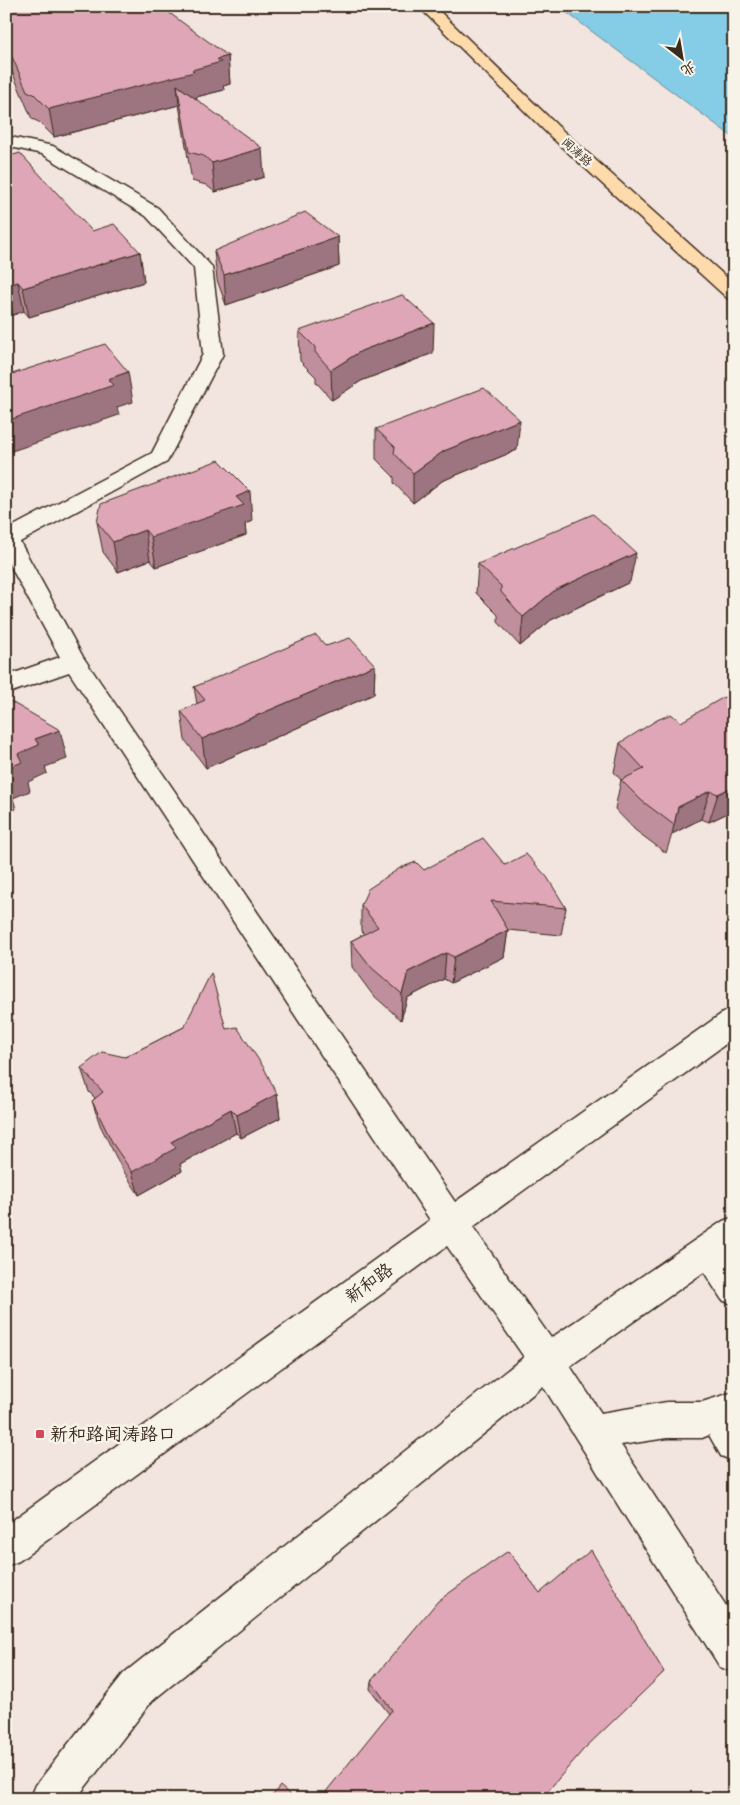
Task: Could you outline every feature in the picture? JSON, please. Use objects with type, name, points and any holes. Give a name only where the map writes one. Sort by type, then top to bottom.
[{"type":"main road","name":"闻涛路","points":[[425,6],[556,133],[734,294]]},
{"type":"street","points":[[6,142],[47,150],[152,212],[203,267],[214,354],[160,457],[7,539],[74,661],[451,1224],[547,1361],[734,1653]]},
{"type":"street","points":[[6,685],[74,661]]},
{"type":"street","name":"新和路","points":[[6,1548],[451,1224],[734,1021]]},
{"type":"street","points":[[50,1799],[138,1688],[547,1361],[721,1241],[734,1289]]},
{"type":"street","points":[[592,1432],[668,1420],[728,1422]]},
{"type":"water","points":[[558,6],[734,6],[734,138]]},
{"type":"building","points":[[6,6],[160,6],[228,56],[217,59],[221,62],[192,70],[194,72],[49,109],[34,94],[27,91],[6,43]]},
{"type":"building","points":[[177,85],[262,148],[212,163],[204,156],[189,152]]},
{"type":"building","points":[[20,153],[92,231],[114,224],[140,252],[23,288],[18,282],[7,285],[6,157]]},
{"type":"building","points":[[305,212],[338,237],[224,275],[214,251]]},
{"type":"building","points":[[402,295],[434,323],[361,351],[331,370],[315,352],[315,347],[299,331]]},
{"type":"building","points":[[105,344],[128,372],[108,379],[114,385],[6,421],[6,376]]},
{"type":"building","points":[[484,388],[520,420],[444,451],[413,473],[394,453],[395,447],[376,429]]},
{"type":"building","points":[[219,460],[250,491],[236,497],[244,505],[151,537],[145,530],[113,542],[97,522],[101,504]]},
{"type":"building","points":[[593,514],[636,553],[555,590],[523,617],[501,592],[501,586],[478,564]]},
{"type":"building","points":[[316,635],[326,646],[350,638],[375,665],[202,739],[181,711],[205,700],[194,687]]},
{"type":"building","points":[[724,697],[734,699],[734,786],[718,794],[710,791],[678,807],[674,825],[642,801],[621,780],[644,769],[620,743],[657,720],[671,714],[681,722]]},
{"type":"building","points":[[6,699],[60,730],[35,739],[39,745],[18,754],[22,762],[6,769]]},
{"type":"building","points":[[483,838],[505,865],[526,854],[547,877],[566,908],[491,901],[508,930],[454,957],[446,953],[408,972],[402,994],[372,968],[351,941],[378,927],[361,905],[368,889],[400,868],[416,862],[424,870]]},
{"type":"building","points":[[211,973],[226,1029],[237,1027],[264,1068],[277,1094],[237,1115],[231,1109],[171,1142],[176,1148],[132,1172],[113,1144],[92,1101],[103,1092],[81,1068],[102,1052],[125,1057],[184,1027]]},
{"type":"building","points":[[591,1550],[664,1672],[583,1750],[541,1799],[320,1799],[392,1710],[371,1681],[438,1601],[508,1551],[540,1593]]},
{"type":"building","points":[[280,1786],[295,1799],[270,1799]]},
{"type":"place","name":"新和路闻涛路口","points":[[40,1434]]}]
